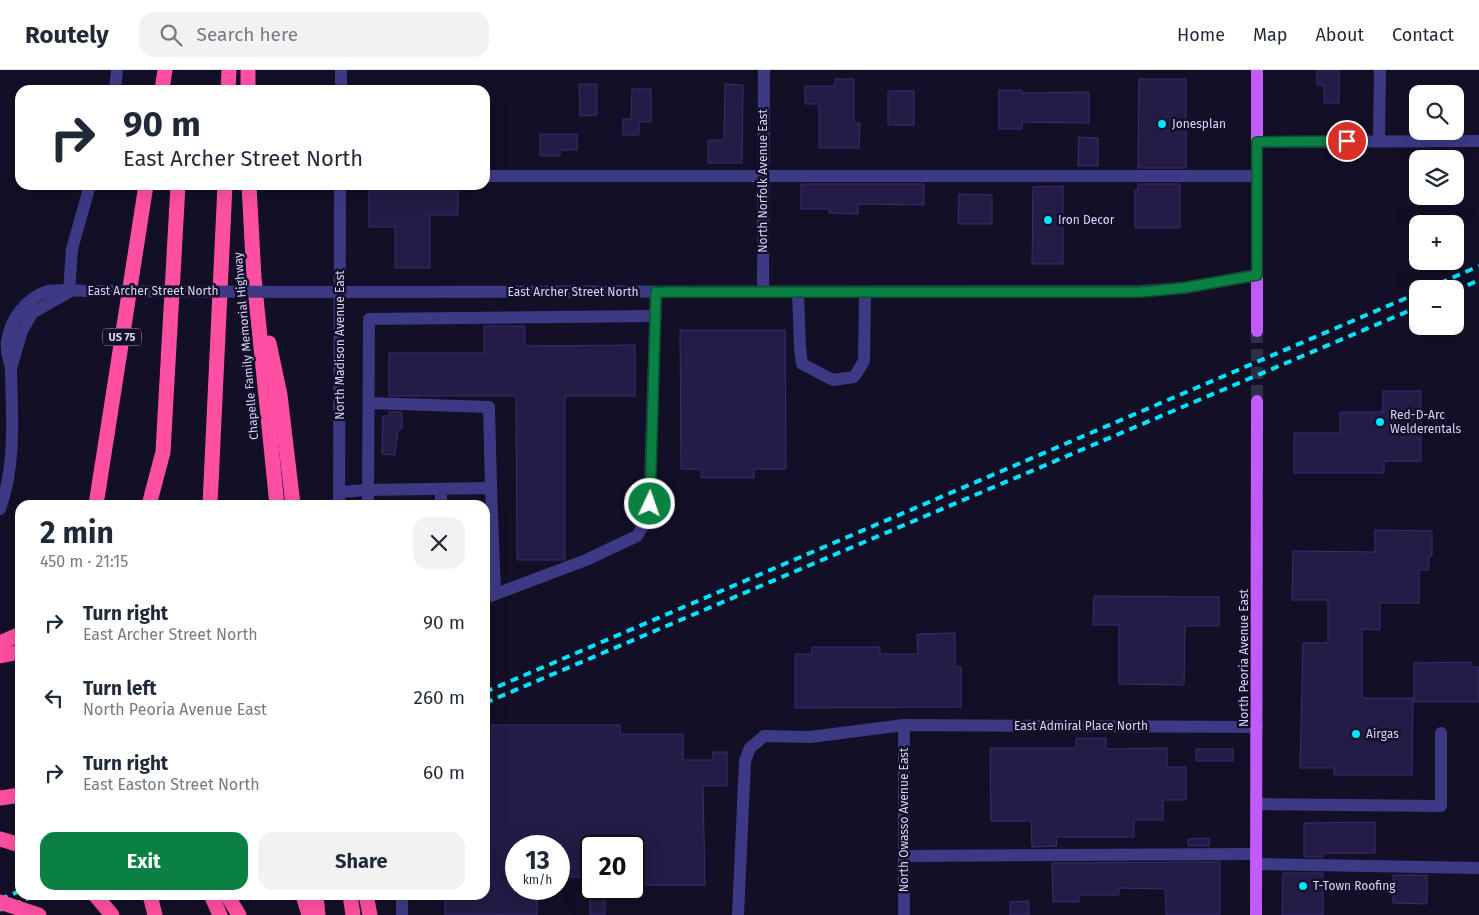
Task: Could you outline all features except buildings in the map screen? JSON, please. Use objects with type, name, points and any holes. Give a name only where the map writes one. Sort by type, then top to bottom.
[{"type":"highway","points":[[228,85],[229,70]]},
{"type":"highway","points":[[248,70],[248,85]]},
{"type":"highway","name":"US 75","points":[[98,500],[98,489],[145,190]]},
{"type":"highway","points":[[150,500],[163,452],[178,190]]},
{"type":"highway","points":[[210,500],[225,190]]},
{"type":"highway","name":"Chapelle Family Memorial Highway","points":[[248,190],[254,278],[276,500]]},
{"type":"highway","points":[[254,278],[280,395],[292,500]]},
{"type":"highway","points":[[0,643],[15,636]]},
{"type":"highway","points":[[0,656],[15,653]]},
{"type":"highway","points":[[0,798],[15,796]]},
{"type":"highway","points":[[0,839],[15,844]]},
{"type":"highway","points":[[99,900],[112,915]]},
{"type":"highway","points":[[151,900],[155,915]]},
{"type":"highway","points":[[213,900],[220,915]]},
{"type":"highway","points":[[230,900],[239,915]]},
{"type":"highway","points":[[304,900],[309,915]]},
{"type":"highway","points":[[316,900],[318,915]]},
{"type":"highway","points":[[351,900],[353,915]]},
{"type":"highway","points":[[367,900],[370,915]]},
{"type":"highway","points":[[0,902],[39,915]]},
{"type":"main road","points":[[1257,70],[1257,331]]},
{"type":"main road","name":"North Peoria Avenue East","points":[[1256,915],[1258,727],[1257,401]]},
{"type":"street","points":[[116,85],[117,70]]},
{"type":"street","points":[[341,70],[341,85]]},
{"type":"street","name":"North Norfolk Avenue East","points":[[763,292],[764,70]]},
{"type":"street","points":[[1379,141],[1380,70]]},
{"type":"street","points":[[1257,142],[1479,141]]},
{"type":"street","points":[[490,176],[1257,176]]},
{"type":"street","points":[[69,292],[72,249],[89,190]]},
{"type":"street","name":"North Madison Avenue East","points":[[339,499],[340,190]]},
{"type":"street","name":"East Archer Street North","points":[[0,509],[7,486],[12,451],[11,368],[6,353],[7,340],[18,314],[39,294],[51,290],[69,292],[1140,292],[1183,288],[1257,275]]},
{"type":"street","points":[[368,403],[488,407],[491,488],[490,596],[586,560],[636,536],[649,516],[656,292]]},
{"type":"street","points":[[798,292],[802,364],[833,380],[854,377],[864,361],[865,292]]},
{"type":"street","points":[[368,500],[369,319],[656,316]]},
{"type":"street","points":[[339,499],[368,490],[491,488]]},
{"type":"street","points":[[441,489],[441,500]]},
{"type":"street","name":"East Admiral Place North","points":[[738,915],[745,761],[750,748],[764,736],[810,736],[904,725],[1258,727]]},
{"type":"street","name":"North Owasso Avenue East","points":[[904,725],[904,915]]},
{"type":"street","points":[[1257,804],[1441,806],[1441,733]]},
{"type":"street","points":[[905,856],[1256,859],[1479,868]]},
{"type":"street","points":[[402,900],[402,915]]},
{"type":"tunnel","points":[[1257,331],[1257,401]]},
{"type":"railway","points":[[1447,280],[1479,266]]},
{"type":"railway","points":[[1464,287],[1479,280]]},
{"type":"railway","points":[[490,690],[1409,297]]},
{"type":"railway","points":[[490,701],[1409,311]]},
{"type":"railway","points":[[0,899],[15,893]]},
{"type":"railway","points":[[0,910],[24,900]]},
{"type":"place","name":"Jonesplan","points":[[1162,124]]},
{"type":"place","name":"Iron Decor","points":[[1048,220]]},
{"type":"place","name":"Red-D-Arc Welderentals","points":[[1380,422]]},
{"type":"place","name":"Airgas","points":[[1356,734]]},
{"type":"place","name":"T-Town Roofing","points":[[1303,886]]},
{"type":"route","points":[[650,504],[656,292],[1140,292],[1183,288],[1257,275],[1257,142],[1347,141]]}]
